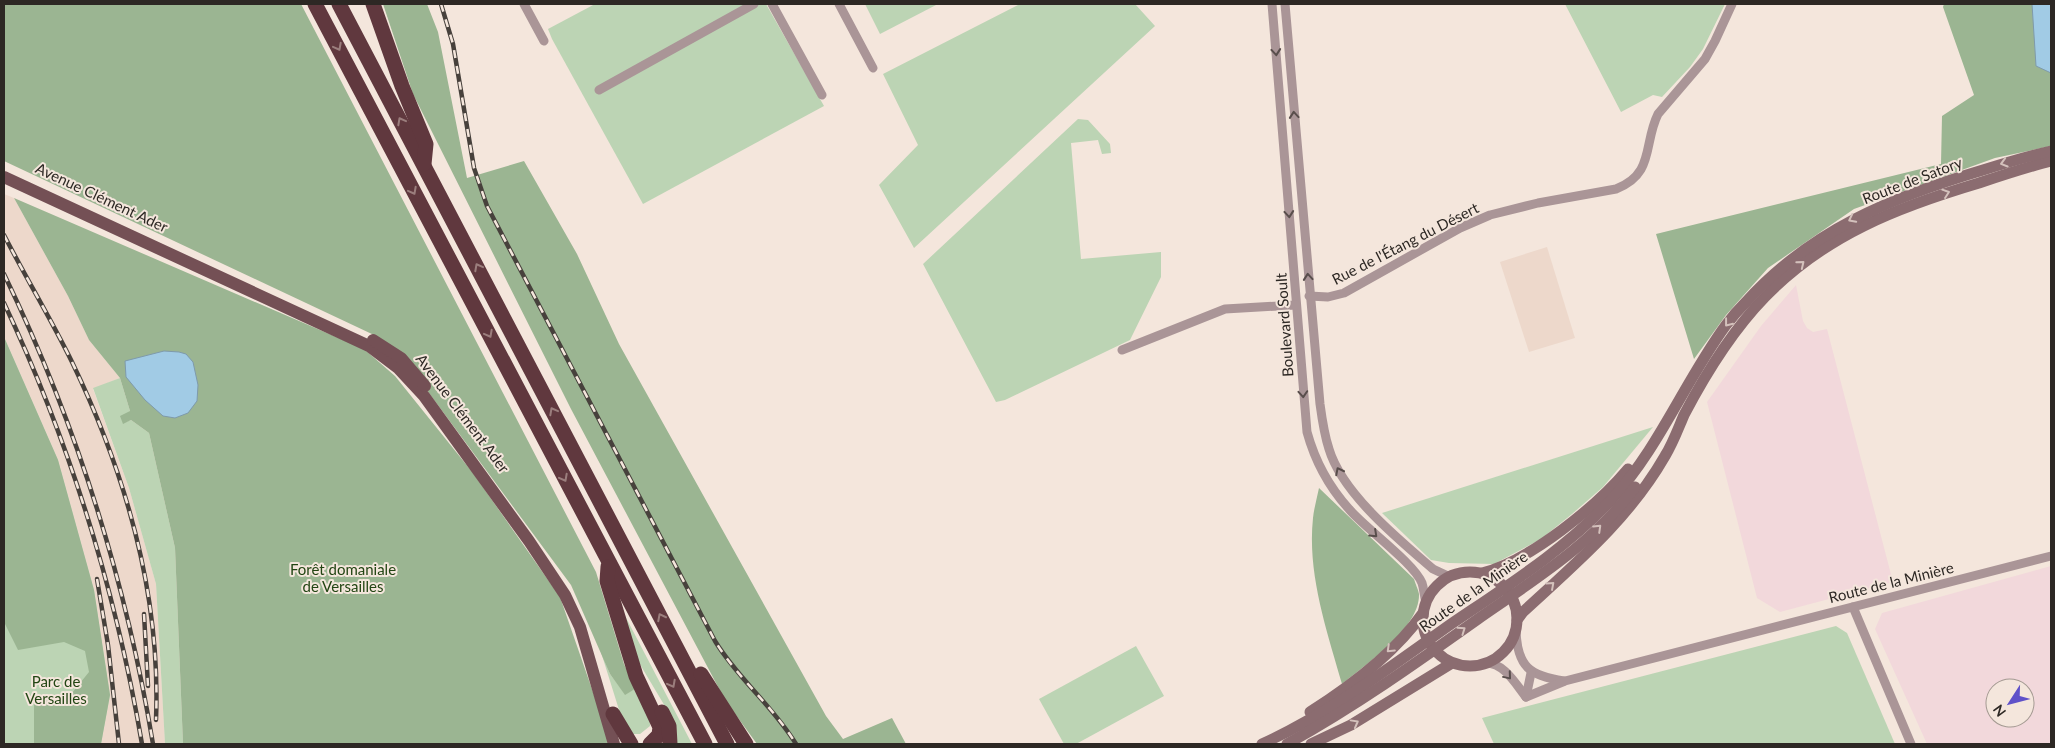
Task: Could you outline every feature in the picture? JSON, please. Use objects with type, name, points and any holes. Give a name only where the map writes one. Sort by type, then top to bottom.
[{"type":"highway","points":[[315,4],[704,744]]},
{"type":"highway","points":[[339,4],[727,744]]},
{"type":"highway","points":[[373,4],[402,86],[426,144],[424,164]]},
{"type":"highway","points":[[608,564],[607,581],[636,676],[660,727],[659,734],[650,744]]},
{"type":"highway","points":[[631,659],[670,726],[670,744]]},
{"type":"highway","points":[[683,660],[700,673],[746,744]]},
{"type":"highway","points":[[614,714],[631,744]]},
{"type":"main road","name":"Route de Satory","points":[[1666,423],[1683,392],[1727,323],[1777,270],[1810,244],[1837,227],[1882,204],[1943,182],[2051,150]]},
{"type":"main road","name":"Route de Satory","points":[[1684,415],[1712,365],[1735,331],[1765,297],[1816,252],[1843,236],[1887,215],[1948,192],[2051,161]]},
{"type":"main road","name":"Avenue Clément Ader","points":[[4,170],[372,338],[401,358],[427,388],[573,592],[586,621],[624,744]]},
{"type":"main road","name":"Avenue Clément Ader","points":[[4,177],[369,346],[398,368],[424,396],[529,541],[565,595],[580,627],[614,744]]},
{"type":"main road","points":[[1424,607],[1423,628],[1433,649],[1448,661],[1469,666],[1486,663],[1505,650],[1516,620],[1523,612],[1602,539],[1626,513],[1666,456],[1684,415]]},
{"type":"main road","name":"Route de la Minière","points":[[1287,744],[1334,718],[1560,561],[1597,530],[1628,497],[1684,415]]},
{"type":"main road","points":[[1486,574],[1525,553],[1582,513],[1627,471],[1666,423]]},
{"type":"main road","name":"Route de la Minière","points":[[1262,744],[1328,710],[1560,547],[1592,519],[1621,488],[1666,423]]},
{"type":"main road","points":[[1256,744],[1308,713],[1347,686],[1384,655],[1413,627],[1432,590],[1448,576],[1465,572],[1486,574],[1508,590],[1516,620]]},
{"type":"main road","points":[[1311,744],[1351,725],[1448,661]]},
{"type":"street","points":[[524,4],[544,41]]},
{"type":"street","points":[[599,90],[754,4]]},
{"type":"street","points":[[772,4],[822,95]]},
{"type":"street","points":[[839,4],[873,68]]},
{"type":"street","name":"Boulevard Soult","points":[[1272,4],[1305,417],[1312,451],[1335,492],[1350,510],[1409,566],[1421,581],[1424,607]]},
{"type":"street","name":"Boulevard Soult","points":[[1285,4],[1309,296],[1320,404],[1329,450],[1341,476],[1357,498],[1416,555],[1433,569],[1448,576]]},
{"type":"street","name":"Rue de l'Étang du Désert","points":[[1309,296],[1328,297],[1344,293],[1460,228],[1490,215],[1538,203],[1616,189],[1627,185],[1636,178],[1643,168],[1647,158],[1653,124],[1658,114],[1704,59],[1716,41],[1732,4]]},
{"type":"street","points":[[1122,350],[1225,309],[1296,305]]},
{"type":"street","name":"Route de la Minière","points":[[1526,696],[1565,681],[2051,556]]},
{"type":"street","points":[[1853,607],[1911,744]]},
{"type":"street","points":[[1516,620],[1516,642],[1524,665],[1531,673],[1565,681]]},
{"type":"street","points":[[1486,663],[1494,663],[1502,668],[1526,696]]},
{"type":"street","points":[[1526,696],[1531,673]]},
{"type":"shaded area","points":[[4,194],[14,198],[68,296],[89,340],[120,378],[93,389],[129,488],[156,584],[165,744],[101,744],[110,695],[94,590],[58,460],[4,337]]},
{"type":"shaded area","points":[[1547,247],[1575,338],[1529,352],[1500,262]]},
{"type":"shaded area","points":[[1796,285],[1803,321],[1807,328],[1813,332],[1827,329],[1893,582],[1780,612],[1757,598],[1707,402],[1761,326]]},
{"type":"shaded area","points":[[2051,566],[2051,744],[1927,744],[1875,629],[1882,613]]},
{"type":"green space","points":[[4,4],[301,4],[596,572],[624,664],[635,689],[625,695],[610,674],[571,585],[409,366],[374,335],[4,161]]},
{"type":"green space","points":[[383,4],[427,4],[438,32],[467,178],[524,161],[577,254],[619,344],[826,716],[843,739],[892,718],[906,744],[757,744],[725,700],[571,409],[413,94]]},
{"type":"green space","points":[[595,4],[766,4],[824,106],[643,204],[548,29]]},
{"type":"green space","points":[[865,4],[938,4],[880,34]]},
{"type":"green space","points":[[1020,4],[1135,4],[1155,26],[914,248],[879,185],[918,145],[883,74]]},
{"type":"green space","points":[[1565,4],[1725,4],[1703,49],[1690,67],[1662,97],[1653,95],[1621,112]]},
{"type":"green space","points":[[1944,4],[2051,4],[2051,146],[1995,158],[1854,209],[1768,268],[1726,315],[1694,359],[1656,234],[1941,164],[1942,116],[1974,95],[1943,7]]},
{"type":"green space","points":[[1078,119],[1088,120],[1110,144],[1111,153],[1102,154],[1098,140],[1071,143],[1081,259],[1161,252],[1161,277],[1130,340],[1005,400],[996,402],[923,264]]},
{"type":"green space","name":"Forêt domaniale de Versailles","points":[[14,198],[364,349],[395,376],[473,473],[560,597],[611,744],[183,744],[175,548],[149,433],[131,420],[123,424],[120,416],[130,411],[120,378],[89,340],[68,296]]},
{"type":"green space","name":"Parc de Versailles","points":[[4,337],[58,460],[94,590],[110,695],[101,744],[4,744]]},
{"type":"green space","name":"Parc de Versailles","points":[[4,337],[58,460],[94,590],[110,695],[101,744],[34,744],[34,702],[72,693],[89,672],[85,651],[64,642],[18,650],[4,622]]},
{"type":"green space","points":[[120,378],[130,411],[123,423],[131,420],[149,433],[175,548],[183,744],[165,744],[156,584],[129,488],[93,388]]},
{"type":"green space","points":[[1653,427],[1603,487],[1572,514],[1541,539],[1494,564],[1449,563],[1431,560],[1382,513]]},
{"type":"green space","points":[[1319,488],[1414,579],[1419,594],[1417,607],[1411,620],[1401,632],[1377,656],[1342,684],[1320,602],[1313,560],[1313,518]]},
{"type":"green space","points":[[622,610],[692,744],[674,744],[672,718],[635,656]]},
{"type":"green space","points":[[1836,626],[1847,633],[1895,744],[1494,744],[1482,718]]},
{"type":"green space","points":[[1136,646],[1164,696],[1076,744],[1064,744],[1039,699]]},
{"type":"green space","points":[[600,649],[610,674],[625,694],[635,689],[650,719],[650,726],[640,734],[633,734],[620,713]]},
{"type":"water","points":[[2032,4],[2051,4],[2051,73],[2036,66]]},
{"type":"water","points":[[164,351],[186,354],[193,362],[198,385],[197,401],[188,413],[175,418],[163,416],[145,400],[126,377],[125,361]]},
{"type":"railway","points":[[441,4],[453,44],[474,168],[487,206],[715,641],[734,668],[777,717],[796,744]]},
{"type":"railway","points":[[4,235],[72,362],[109,448],[124,492],[146,581],[153,627],[156,673],[156,720]]},
{"type":"railway","points":[[4,274],[54,387],[76,445],[95,504],[113,563],[128,623],[142,683],[153,744]]},
{"type":"railway","points":[[4,303],[50,410],[88,519],[119,631],[142,744]]},
{"type":"railway","points":[[97,579],[108,645],[119,744]]},
{"type":"railway","points":[[144,614],[148,686]]}]
